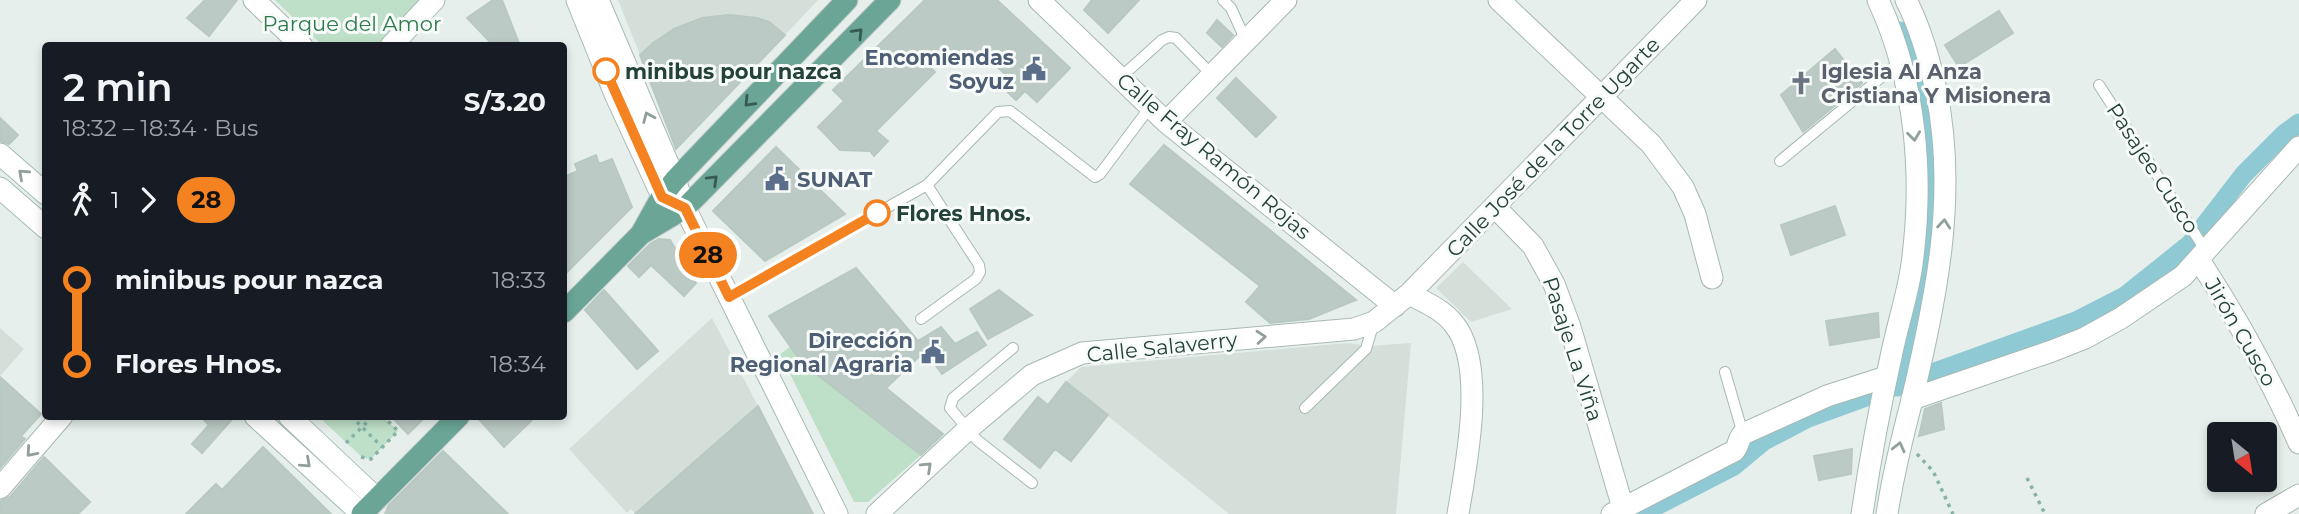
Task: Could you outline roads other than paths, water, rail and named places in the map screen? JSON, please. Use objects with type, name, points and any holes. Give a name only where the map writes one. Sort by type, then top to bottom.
[{"type":"main road","points":[[641,234],[675,180],[847,0]]},
{"type":"main road","points":[[567,309],[641,234],[685,208],[890,0]]},
{"type":"main road","points":[[362,514],[455,420]]},
{"type":"street","points":[[254,0],[298,42]]},
{"type":"street","points":[[395,42],[434,0]]},
{"type":"street","points":[[577,0],[615,94],[662,197],[685,208]]},
{"type":"street","points":[[598,0],[685,208],[837,514]]},
{"type":"street","points":[[1499,0],[1651,144],[1683,187],[1695,214],[1712,278]]},
{"type":"street","name":"Calle José de la Torre Ugarte","points":[[1402,300],[1696,0]]},
{"type":"street","points":[[1862,514],[1886,377],[1912,267],[1918,190],[1912,120],[1901,61],[1878,0]]},
{"type":"street","points":[[1887,514],[1940,262],[1946,182],[1941,115],[1934,82],[1926,48],[1906,0]]},
{"type":"street","points":[[1158,114],[1212,75],[1284,1]]},
{"type":"street","name":"Calle Fray Ramón Rojas","points":[[1050,5],[1119,78],[1158,114],[1402,300],[1437,308],[1453,322],[1461,334],[1470,365],[1472,404],[1469,446],[1458,514]]},
{"type":"street","points":[[1912,399],[2085,338],[2121,318],[2183,276],[2299,147]]},
{"type":"street","points":[[0,154],[42,191]]},
{"type":"street","points":[[0,188],[42,225]]},
{"type":"street","name":"Pasaje La Viña","points":[[1494,207],[1533,246],[1554,284],[1570,327],[1617,511]]},
{"type":"street","name":"Jirón Cusco","points":[[2203,256],[2260,358],[2297,433]]},
{"type":"street","name":"Calle Salaverry","points":[[877,514],[967,430],[1032,375],[1082,353],[1353,329],[1374,322],[1402,300]]},
{"type":"street","points":[[1617,511],[1734,451],[1743,434],[1827,396],[1886,377]]},
{"type":"street","points":[[0,488],[59,420]]},
{"type":"street","points":[[259,420],[362,514]]},
{"type":"street","points":[[293,420],[377,499]]},
{"type":"street","points":[[2266,514],[2299,495]]},
{"type":"lane","points":[[1223,0],[1231,8],[1246,41]]},
{"type":"lane","points":[[1119,78],[1162,40],[1169,37],[1175,38],[1212,75]]},
{"type":"lane","points":[[1780,161],[1901,61]]},
{"type":"lane","name":"Pasajee Cusco","points":[[2099,85],[2203,256]]},
{"type":"lane","points":[[729,297],[927,186],[998,112],[1006,110],[1093,176],[1097,176],[1158,114]]},
{"type":"lane","points":[[921,318],[976,279],[980,272],[979,265],[927,186]]},
{"type":"lane","points":[[1305,408],[1366,349],[1374,322]]},
{"type":"lane","points":[[1013,348],[950,402],[950,408],[967,430],[1032,483]]},
{"type":"lane","points":[[1725,372],[1743,434]]},
{"type":"waterway","points":[[1898,387],[1921,272],[1928,198],[1923,114],[1900,31]]},
{"type":"waterway","points":[[1641,514],[1734,466],[1764,441],[1808,418],[2076,321],[2125,296],[2190,244],[2244,174],[2284,134],[2299,123]]},
{"type":"place","name":"Encomiendas Soyuz","points":[[1034,69]]},
{"type":"place","name":"minibus pour nazca","points":[[606,71]]},
{"type":"place","name":"Iglesia Al Anza Cristiana Y Misionera","points":[[1801,83]]},
{"type":"place","name":"SUNAT","points":[[777,179]]},
{"type":"place","name":"Flores Hnos.","points":[[877,213]]},
{"type":"place","name":"Dirección Regional Agraria","points":[[933,352]]},
{"type":"park label","name":"Parque del Amor","points":[[352,23]]}]
